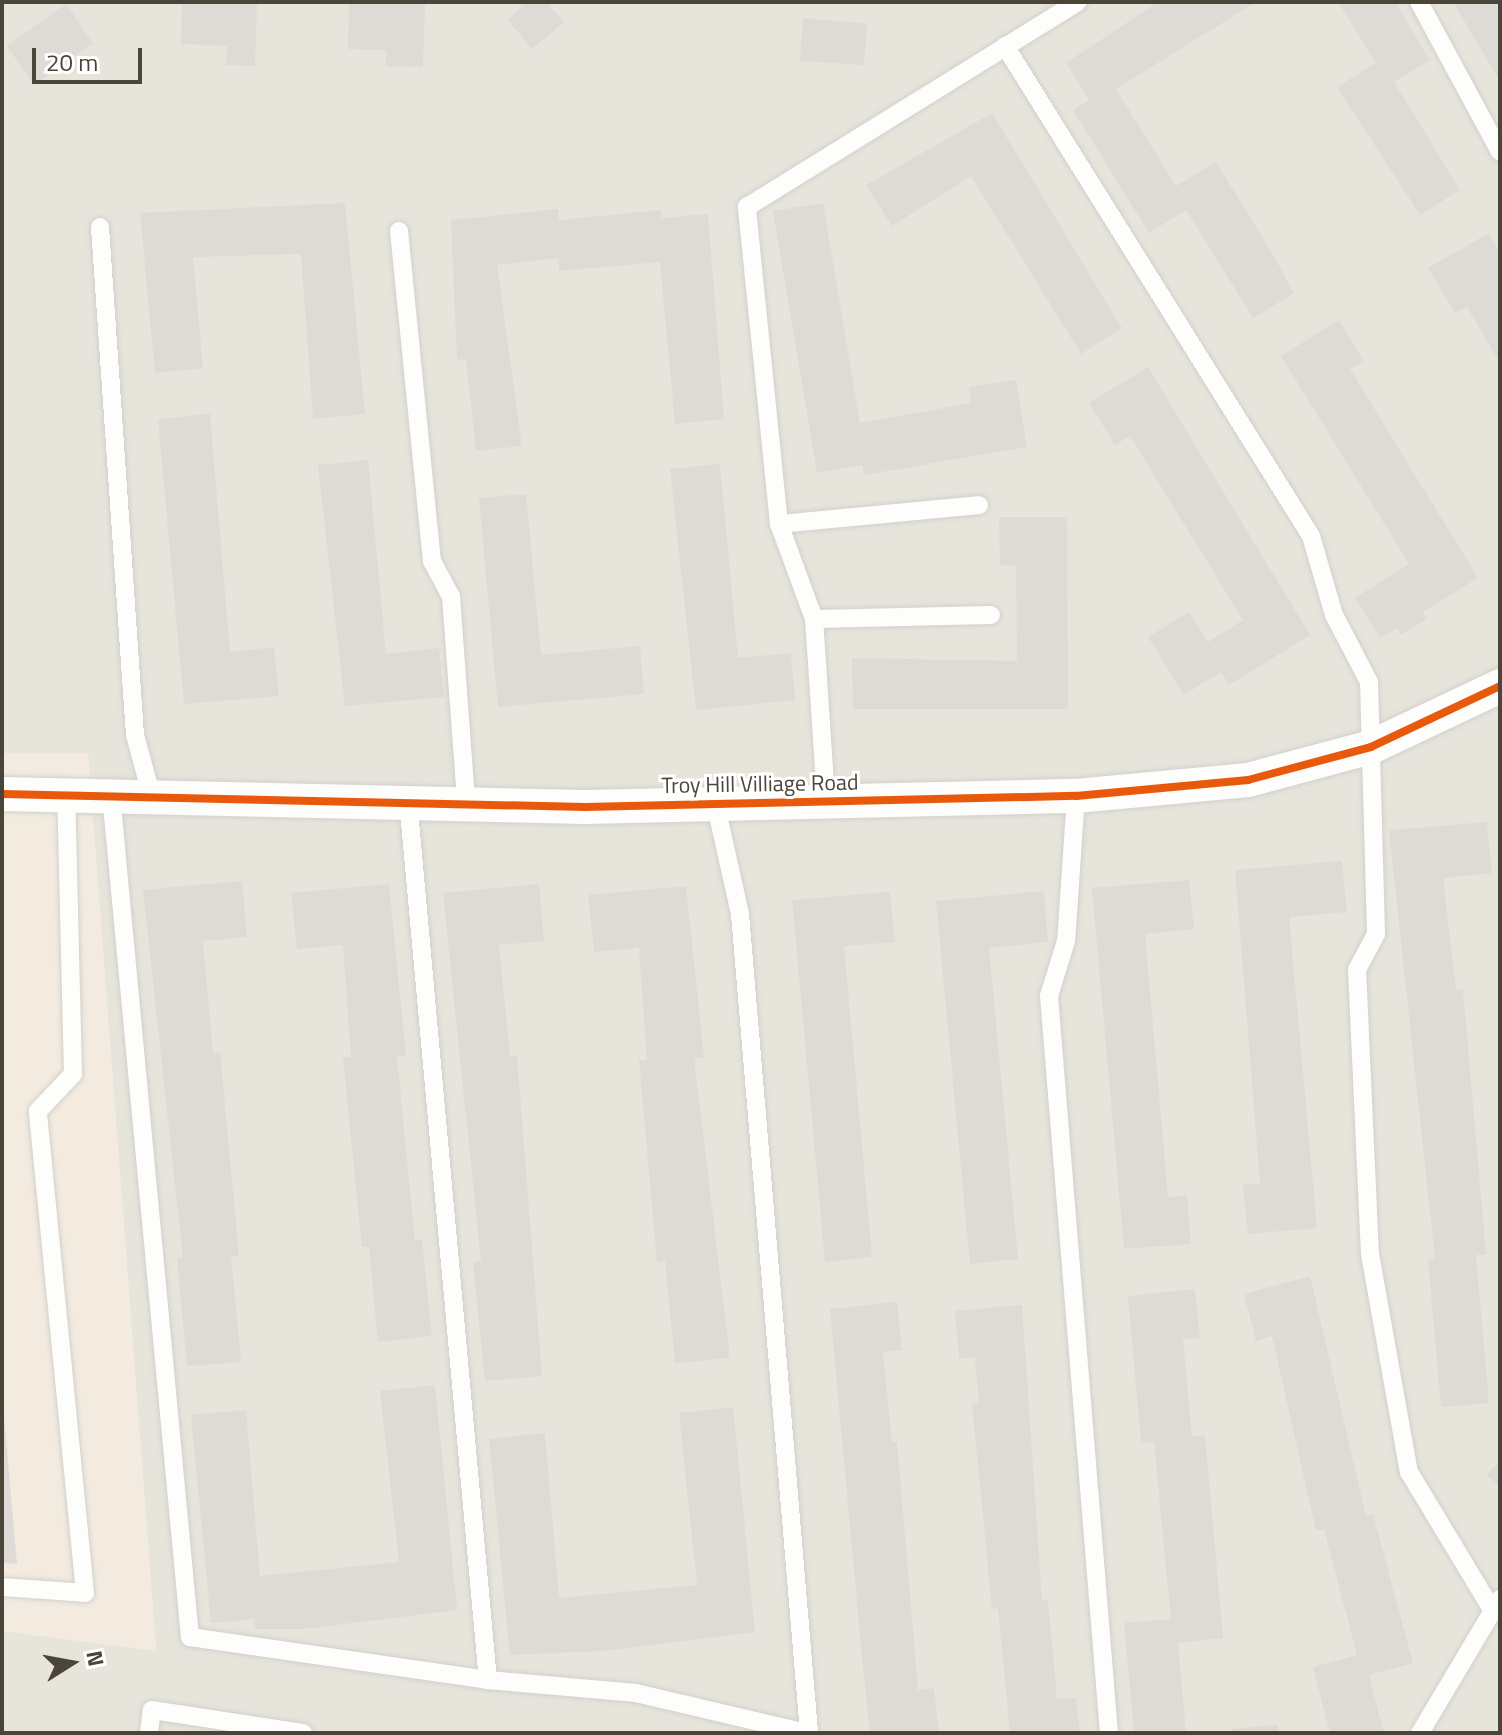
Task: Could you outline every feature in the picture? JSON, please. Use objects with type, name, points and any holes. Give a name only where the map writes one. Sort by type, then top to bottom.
[{"type":"street","name":"Troy Hill Villiage Road","points":[[2,794],[151,794],[585,807],[826,799],[1076,796],[1248,780],[1371,747],[1500,686]]},
{"type":"lane","points":[[826,799],[814,619],[779,524],[747,207],[1078,2]]},
{"type":"lane","points":[[1419,2],[1500,152]]},
{"type":"lane","points":[[1005,46],[1311,536],[1334,615],[1369,682],[1376,934],[1357,969],[1370,1254],[1409,1472],[1495,1604],[1420,1733]]},
{"type":"lane","points":[[100,227],[135,735],[151,794]]},
{"type":"lane","points":[[399,231],[432,561],[451,596],[466,802]]},
{"type":"lane","points":[[779,524],[979,505]]},
{"type":"lane","points":[[814,619],[991,615]]},
{"type":"lane","points":[[2,1587],[85,1593],[38,1111],[73,1074],[66,794]]},
{"type":"lane","points":[[111,794],[190,1637],[488,1680],[636,1693],[808,1733],[740,914],[715,802]]},
{"type":"lane","points":[[1076,796],[1066,941],[1049,996],[1109,1733]]},
{"type":"lane","points":[[408,800],[488,1680]]},
{"type":"lane","points":[[149,1733],[152,1710],[303,1733]]},
{"type":"shaded area","points":[[2,2],[1500,2],[1500,1733],[2,1733],[2,1631],[156,1650],[88,754],[2,753]]},
{"type":"shaded area","points":[[2,753],[88,753],[156,1651],[2,1631]]},
{"type":"building","points":[[182,2],[257,2],[255,66],[226,65],[227,46],[181,44]]},
{"type":"building","points":[[349,2],[425,4],[423,67],[386,66],[386,50],[348,49]]},
{"type":"building","points":[[517,2],[546,2],[564,22],[532,49],[508,20],[522,7]]},
{"type":"building","points":[[1158,2],[1256,2],[1116,89],[1176,186],[1216,162],[1271,251],[1294,293],[1253,318],[1186,210],[1149,233],[1073,110],[1089,100],[1066,63]]},
{"type":"building","points":[[1338,2],[1395,2],[1430,60],[1394,82],[1460,190],[1420,215],[1337,87],[1376,63]]},
{"type":"building","points":[[1453,2],[1500,2],[1500,81]]},
{"type":"building","points":[[66,4],[93,43],[34,85],[7,46]]},
{"type":"building","points":[[803,18],[867,24],[864,65],[800,61]]},
{"type":"building","points":[[992,113],[1122,328],[1081,354],[971,176],[892,226],[866,185]]},
{"type":"building","points":[[345,203],[365,414],[313,419],[301,254],[193,257],[203,368],[155,373],[140,213]]},
{"type":"building","points":[[823,203],[860,423],[971,403],[969,387],[1016,380],[1027,447],[864,475],[862,465],[817,473],[773,211]]},
{"type":"building","points":[[558,209],[559,220],[661,210],[662,218],[708,214],[724,419],[675,424],[660,262],[559,271],[558,258],[497,265],[522,446],[476,451],[466,359],[457,360],[451,220]]},
{"type":"building","points":[[1489,233],[1500,252],[1500,363],[1467,307],[1455,313],[1428,268]]},
{"type":"building","points":[[1339,320],[1364,361],[1350,369],[1478,578],[1423,612],[1427,619],[1401,635],[1397,628],[1380,638],[1355,598],[1409,564],[1281,356]]},
{"type":"building","points":[[1148,367],[1310,635],[1229,685],[1221,672],[1184,695],[1148,637],[1189,612],[1208,642],[1243,620],[1130,436],[1115,445],[1089,403]]},
{"type":"building","points":[[210,414],[230,652],[274,647],[279,696],[184,704],[158,419]]},
{"type":"building","points":[[368,460],[386,654],[439,648],[444,697],[345,706],[318,465]]},
{"type":"building","points":[[720,464],[738,658],[791,653],[795,700],[696,710],[670,469]]},
{"type":"building","points":[[526,494],[541,655],[640,646],[644,694],[498,707],[479,498]]},
{"type":"building","points":[[999,517],[1067,517],[1068,709],[853,709],[852,658],[1017,661],[1016,566],[1000,565]]},
{"type":"building","points":[[1487,822],[1492,873],[1443,878],[1456,990],[1463,989],[1486,1255],[1476,1255],[1489,1403],[1441,1407],[1428,1260],[1435,1259],[1389,830]]},
{"type":"building","points":[[1342,861],[1347,912],[1289,917],[1317,1228],[1248,1234],[1243,1185],[1260,1183],[1235,870]]},
{"type":"building","points":[[1189,880],[1194,929],[1145,934],[1168,1197],[1187,1196],[1191,1244],[1124,1249],[1092,888]]},
{"type":"building","points":[[242,881],[247,937],[203,941],[213,1053],[220,1052],[239,1256],[231,1257],[241,1362],[187,1366],[177,1258],[183,1258],[143,890]]},
{"type":"building","points":[[389,884],[406,1056],[397,1057],[415,1240],[422,1239],[432,1336],[378,1342],[369,1247],[362,1247],[343,1058],[351,1057],[343,945],[297,949],[291,893]]},
{"type":"building","points":[[539,884],[544,941],[499,945],[510,1057],[517,1056],[542,1376],[485,1381],[473,1262],[481,1261],[443,893]]},
{"type":"building","points":[[686,886],[704,1058],[694,1058],[730,1358],[675,1363],[665,1261],[657,1262],[639,1060],[647,1060],[639,948],[594,952],[588,895]]},
{"type":"building","points":[[1044,891],[1048,942],[989,948],[1018,1259],[970,1264],[936,901]]},
{"type":"building","points":[[890,892],[895,942],[844,946],[872,1257],[825,1262],[792,900]]},
{"type":"building","points":[[1310,1276],[1366,1516],[1373,1514],[1413,1663],[1369,1675],[1384,1733],[1330,1733],[1313,1667],[1357,1655],[1324,1529],[1316,1531],[1272,1336],[1256,1341],[1244,1294]]},
{"type":"building","points":[[1195,1289],[1200,1338],[1183,1339],[1192,1437],[1205,1435],[1223,1638],[1178,1643],[1186,1733],[1134,1733],[1124,1623],[1171,1619],[1154,1442],[1141,1443],[1128,1296]]},
{"type":"building","points":[[897,1302],[902,1350],[883,1352],[892,1442],[897,1441],[918,1690],[934,1688],[939,1733],[870,1733],[861,1646],[830,1309]]},
{"type":"building","points":[[1022,1305],[1042,1600],[1048,1600],[1057,1699],[1076,1698],[1080,1733],[1010,1733],[998,1608],[992,1609],[972,1404],[979,1404],[975,1357],[959,1359],[955,1311]]},
{"type":"building","points":[[435,1385],[457,1610],[304,1629],[255,1629],[255,1619],[211,1623],[191,1415],[246,1410],[260,1576],[399,1562],[380,1391]]},
{"type":"building","points":[[733,1407],[755,1632],[602,1651],[510,1655],[489,1439],[545,1433],[559,1598],[697,1585],[679,1413]]},
{"type":"building","points":[[4,1416],[17,1564],[2,1563]]},
{"type":"building","points":[[1500,1460],[1500,1487],[1487,1475]]},
{"type":"building","points":[[1278,1725],[1279,1733],[1231,1733],[1231,1729]]},
{"type":"cycle path","points":[[2,794],[585,807],[1076,796],[1248,780],[1371,747],[1500,686]]}]
